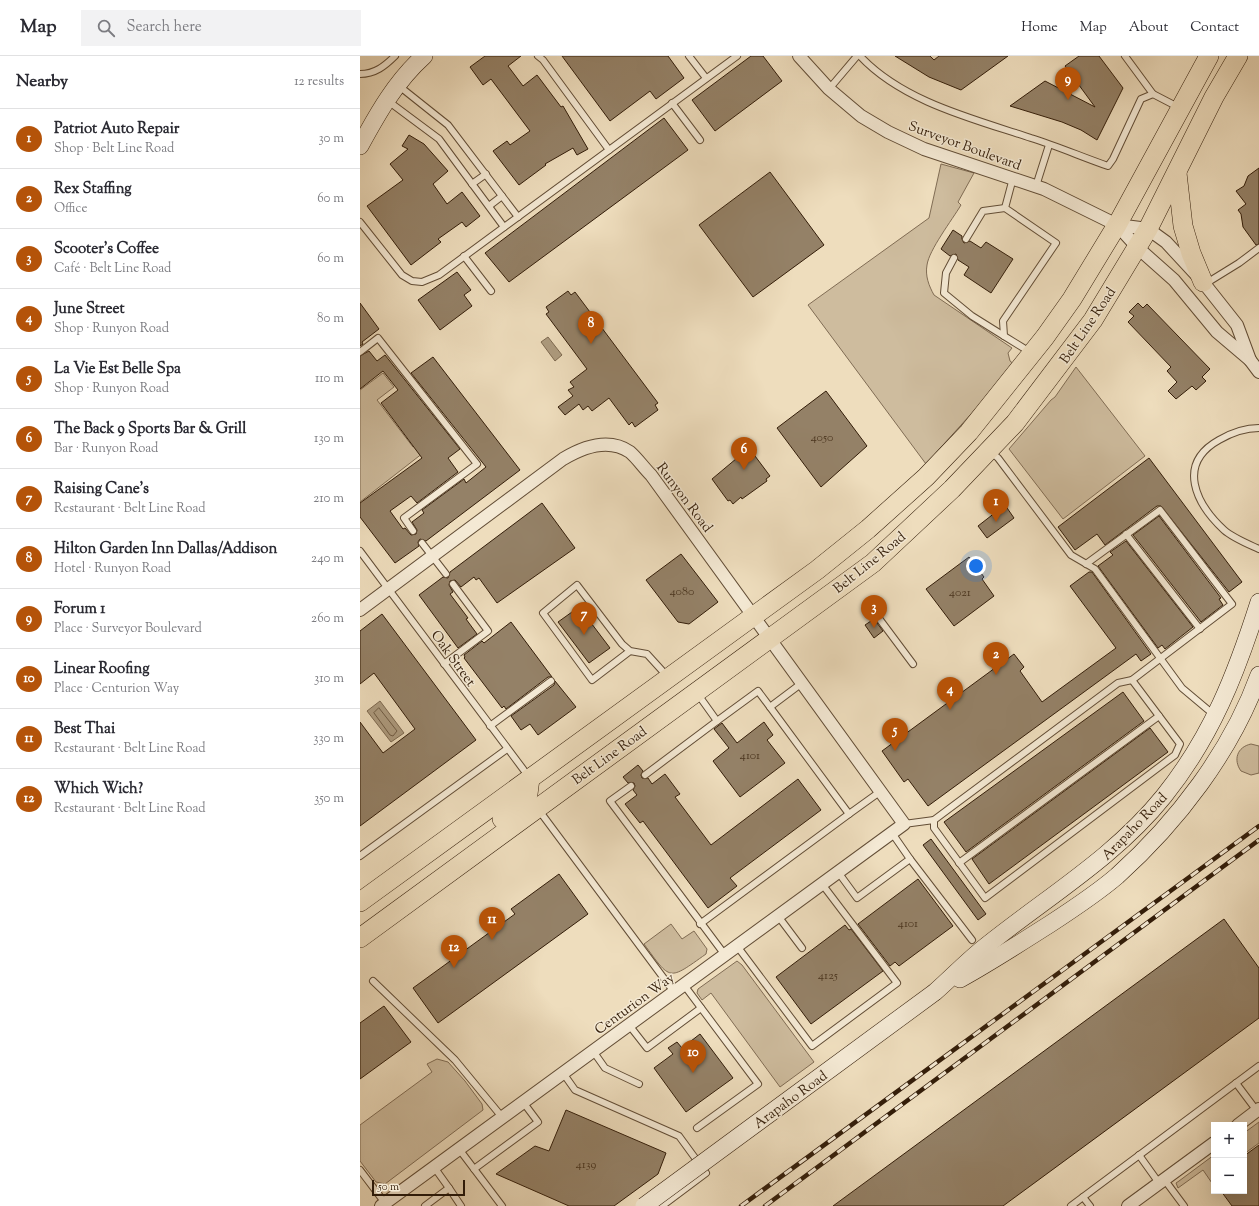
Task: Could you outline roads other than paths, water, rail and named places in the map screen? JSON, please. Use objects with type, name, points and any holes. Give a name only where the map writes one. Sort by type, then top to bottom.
[{"type":"main road","points":[[360,146],[386,100],[398,84],[424,56]]},
{"type":"main road","name":"Belt Line Road","points":[[362,902],[817,570],[868,529],[926,476],[970,432],[1072,299],[1117,225],[1209,56]]},
{"type":"main road","name":"Belt Line Road","points":[[360,938],[881,556],[947,495],[1015,423],[1093,320],[1138,248],[1214,97],[1238,56]]},
{"type":"main road","points":[[1177,173],[1183,226],[1191,253],[1204,283]]},
{"type":"main road","points":[[970,432],[990,450]]},
{"type":"main road","name":"Arapaho Road","points":[[644,1206],[935,992],[986,946],[1074,881],[1102,859],[1129,834],[1164,796],[1197,750],[1216,717],[1240,660],[1259,602]]},
{"type":"main road","name":"Arapaho Road","points":[[935,992],[1000,957],[1077,906],[1116,877],[1150,845],[1184,805],[1207,773],[1236,726],[1259,675]]},
{"type":"main road","points":[[1216,717],[1236,726]]},
{"type":"main road","points":[[537,808],[536,795],[543,783],[578,757],[587,737]]},
{"type":"main road","points":[[480,850],[480,835],[523,802],[528,794],[530,778]]},
{"type":"street","name":"Surveyor Boulevard","points":[[799,56],[829,89],[861,116],[888,132],[924,149],[1036,186],[1080,205],[1117,225],[1138,248],[1174,280],[1217,332],[1250,360],[1259,372]]},
{"type":"street","name":"Surveyor Boulevard","points":[[1117,225],[1148,229],[1166,242],[1204,283],[1237,325],[1250,360]]},
{"type":"street","name":"Runyon Road","points":[[360,610],[563,459],[579,450],[607,444],[629,452],[651,475],[904,824]]},
{"type":"street","name":"Centurion Way","points":[[383,1204],[904,824]]},
{"type":"street","points":[[1242,1122],[1258,1110]]},
{"type":"street","points":[[1128,1206],[1211,1145]]},
{"type":"lane","points":[[360,74],[371,74],[387,64],[395,56]]},
{"type":"lane","points":[[538,56],[543,60],[609,150]]},
{"type":"lane","points":[[689,56],[706,78]]},
{"type":"lane","points":[[360,222],[402,275],[412,281],[422,282],[439,275],[737,56]]},
{"type":"lane","points":[[829,89],[857,56]]},
{"type":"lane","points":[[860,56],[905,90],[946,110],[1108,166],[1113,159],[1141,99],[1153,94]]},
{"type":"lane","points":[[1125,56],[1153,94],[1182,108]]},
{"type":"lane","points":[[398,84],[448,125],[518,217]]},
{"type":"lane","points":[[386,100],[439,139],[504,227]]},
{"type":"lane","points":[[672,104],[700,140]]},
{"type":"lane","points":[[1036,186],[1049,145]]},
{"type":"lane","points":[[472,184],[486,174]]},
{"type":"lane","points":[[1006,208],[1013,178]]},
{"type":"lane","points":[[489,206],[502,196]]},
{"type":"lane","points":[[966,238],[983,211],[1006,208],[1056,243],[1003,320],[1004,336]]},
{"type":"lane","points":[[1204,283],[1239,263],[1259,248]]},
{"type":"lane","points":[[464,256],[491,291]]},
{"type":"lane","points":[[954,258],[946,273],[944,293],[972,316],[1032,353]]},
{"type":"lane","points":[[360,352],[378,338],[477,464],[404,518],[413,531]]},
{"type":"lane","points":[[1259,428],[1231,433],[1212,444],[1198,460],[1193,483],[1203,508],[1225,531],[1259,549]]},
{"type":"lane","points":[[990,450],[998,458],[1071,555],[1095,569],[1182,688],[1216,717]]},
{"type":"lane","points":[[904,824],[934,820],[1118,683],[1132,680],[1232,604],[1160,510],[1086,564]]},
{"type":"lane","points":[[1126,534],[1200,629]]},
{"type":"lane","points":[[422,543],[446,574]]},
{"type":"lane","name":"Oak Street","points":[[360,551],[530,778]]},
{"type":"lane","points":[[444,664],[488,630],[453,584]]},
{"type":"lane","points":[[630,651],[592,680],[543,613],[577,585],[622,644],[630,651],[647,654],[668,678]]},
{"type":"lane","points":[[872,609],[913,664]]},
{"type":"lane","points":[[934,820],[934,828],[985,898],[1175,755],[1180,744],[1132,680]]},
{"type":"lane","points":[[490,726],[551,681]]},
{"type":"lane","points":[[770,707],[802,683]]},
{"type":"lane","points":[[696,691],[718,721]]},
{"type":"lane","points":[[645,775],[758,691],[849,814]]},
{"type":"lane","points":[[959,863],[1159,716]]},
{"type":"lane","points":[[360,856],[507,749]]},
{"type":"lane","points":[[631,786],[610,802],[724,955]]},
{"type":"lane","points":[[700,924],[881,791]]},
{"type":"lane","points":[[537,808],[679,989],[701,1008],[758,1084],[696,1128]]},
{"type":"lane","points":[[892,833],[972,940]]},
{"type":"lane","points":[[838,872],[857,898],[910,859]]},
{"type":"lane","points":[[737,946],[812,1046],[897,983],[822,884]]},
{"type":"lane","points":[[778,916],[802,948]]},
{"type":"lane","points":[[373,981],[393,998],[434,1041],[455,1060],[502,1117]]},
{"type":"lane","points":[[629,1025],[646,1048],[701,1008]]},
{"type":"lane","points":[[593,1052],[605,1068],[639,1084]]},
{"type":"lane","points":[[1070,1206],[1259,1066]]},
{"type":"lane","points":[[563,1073],[574,1090],[679,1136],[706,1173],[662,1206]]},
{"type":"lane","points":[[1236,1083],[1258,1110]]},
{"type":"lane","points":[[474,1169],[538,1122],[523,1102]]},
{"type":"lane","points":[[459,1149],[502,1206]]},
{"type":"lane","points":[[1139,1155],[1184,1206]]},
{"type":"lane","points":[[434,1167],[462,1206]]},
{"type":"lane","points":[[360,1170],[383,1204]]},
{"type":"lane","points":[[425,1206],[448,1188]]},
{"type":"lane","points":[[1083,1197],[1090,1206]]},
{"type":"water","points":[[548,337],[562,355],[555,361],[541,342]]},
{"type":"water","points":[[380,701],[404,733],[391,742],[367,711]]},
{"type":"railway","points":[[741,1206],[1259,826]]},
{"type":"railway","points":[[765,1206],[1259,840]]},
{"type":"place","name":"Forum 1","points":[[1068,100]]},
{"type":"place","name":"Hilton Garden Inn Dallas/Addison","points":[[591,344]]},
{"type":"place","name":"The Back 9 Sports Bar & Grill","points":[[744,470]]},
{"type":"place","name":"Patriot Auto Repair","points":[[996,522]]},
{"type":"place","name":"Scooter's Coffee","points":[[874,628]]},
{"type":"place","name":"Raising Cane's","points":[[584,635]]},
{"type":"place","name":"Rex Staffing","points":[[996,675]]},
{"type":"place","name":"June Street","points":[[950,710]]},
{"type":"place","name":"La Vie Est Belle Spa","points":[[895,751]]},
{"type":"place","name":"Best Thai","points":[[492,940]]},
{"type":"place","name":"Which Wich?","points":[[454,968]]},
{"type":"place","name":"Linear Roofing","points":[[693,1073]]}]
